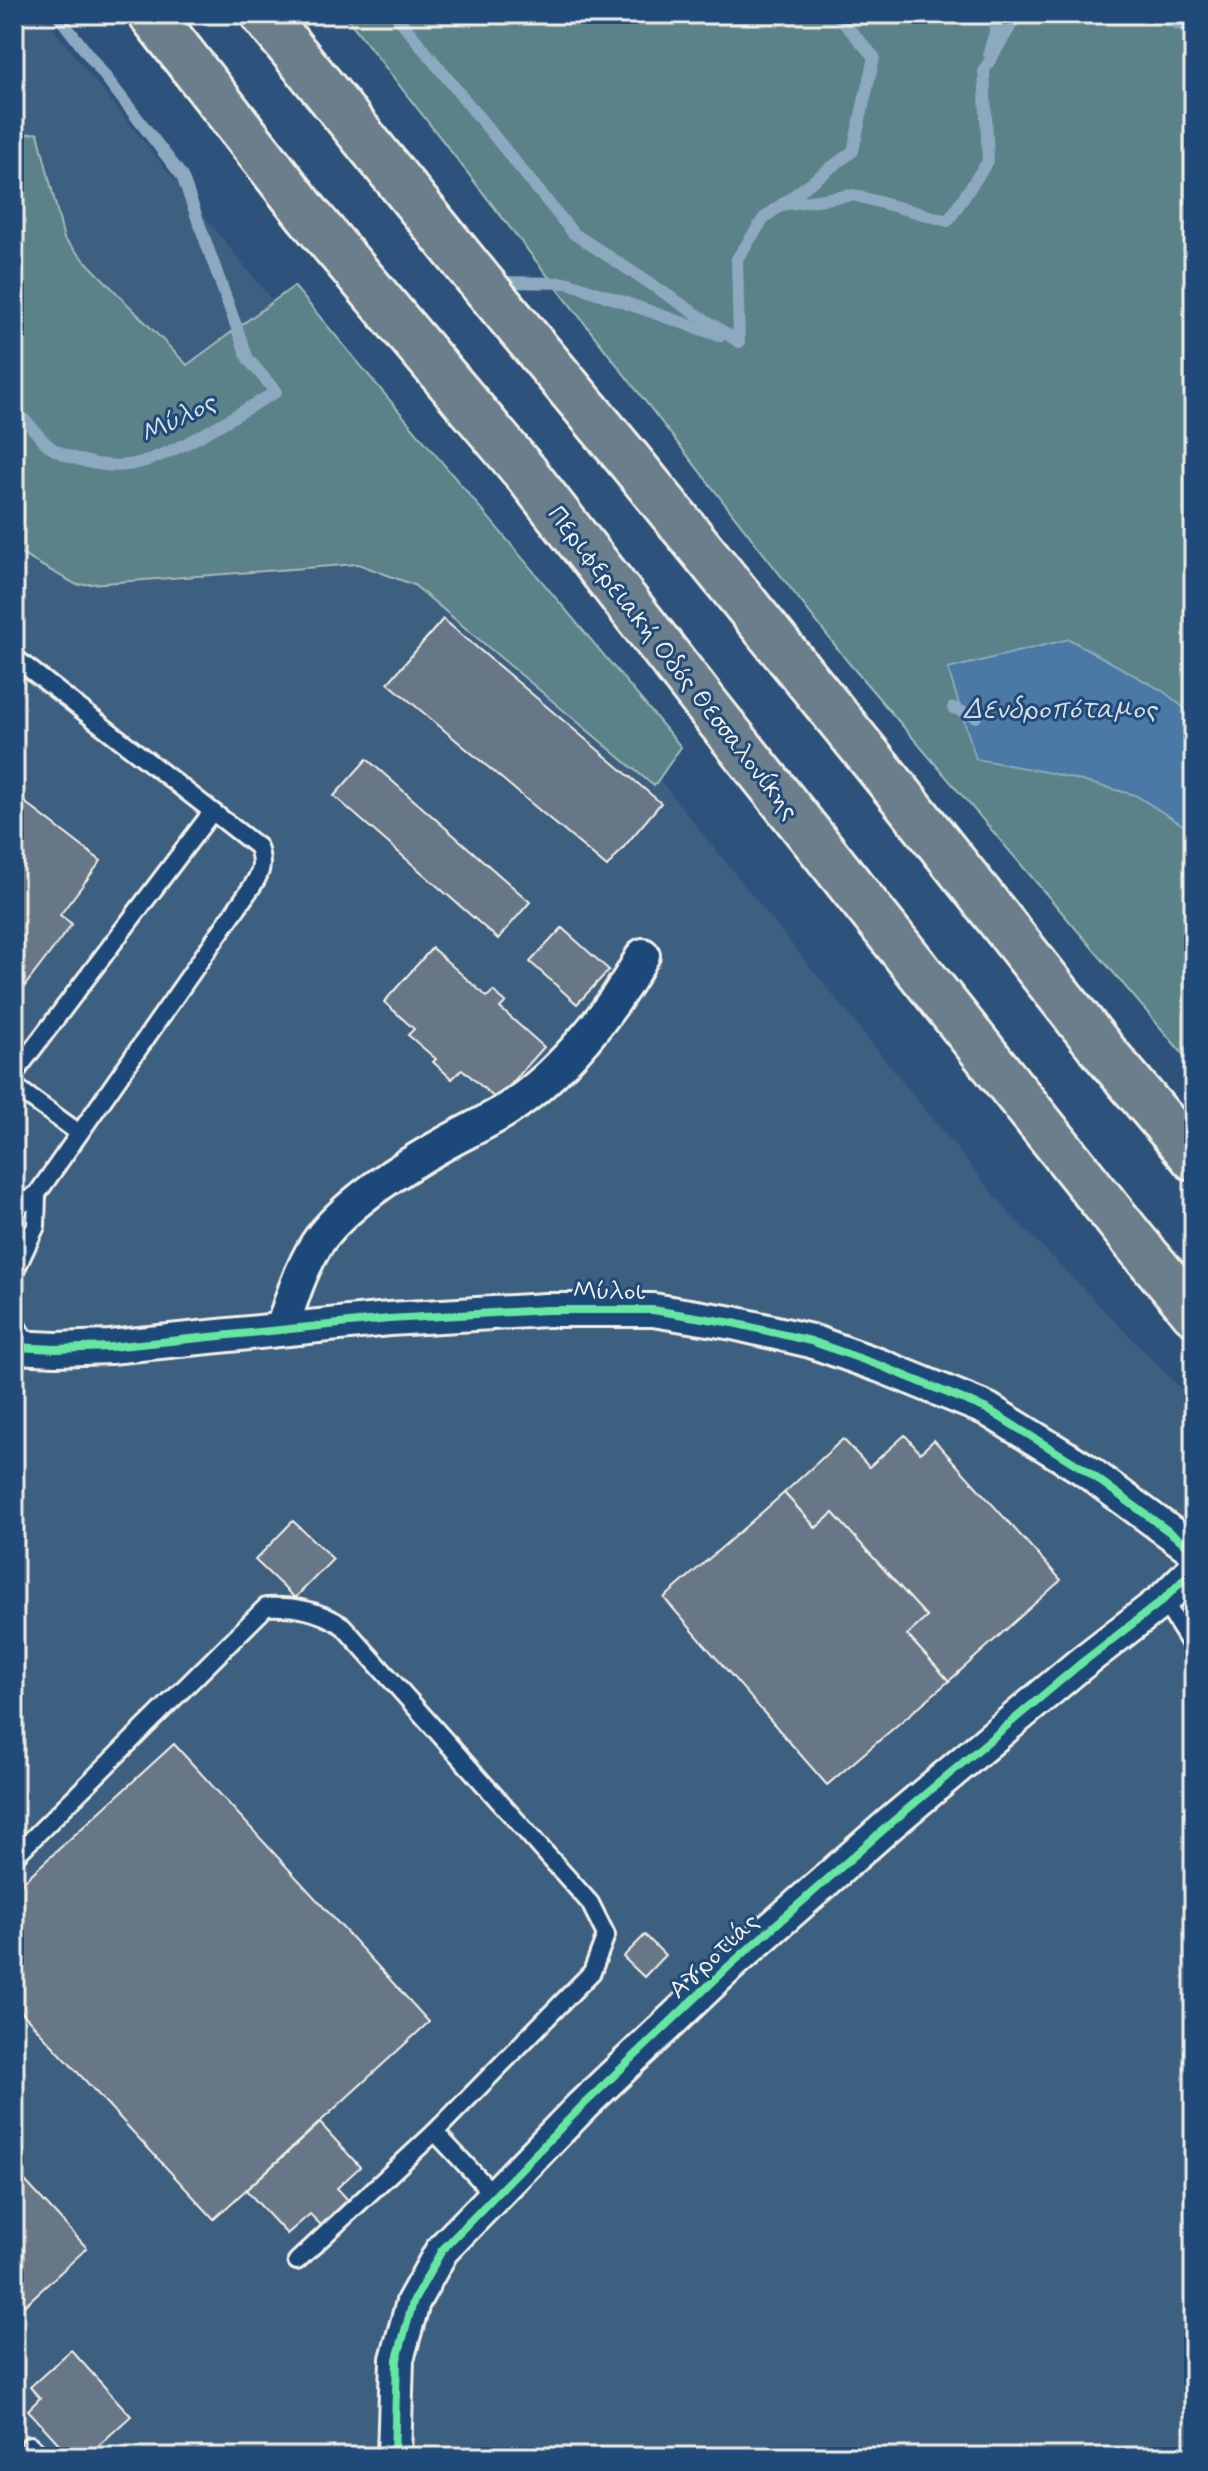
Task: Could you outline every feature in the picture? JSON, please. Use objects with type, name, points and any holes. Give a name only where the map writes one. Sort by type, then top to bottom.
[{"type":"highway","name":"Περιφερειακή Οδός Θεσσαλονίκης","points":[[151,14],[309,216],[525,472],[1105,1205],[1194,1312]]},
{"type":"highway","points":[[263,14],[638,471],[1105,1053],[1194,1158]]},
{"type":"street","points":[[282,1329],[308,1258],[318,1241],[345,1212],[441,1145],[508,1108],[532,1090],[596,1025],[624,988],[643,955]]},
{"type":"street","name":"Μύλοι","points":[[19,1339],[123,1347],[389,1319],[546,1310],[653,1310],[733,1323],[811,1341],[987,1409],[1084,1469],[1194,1550]]},
{"type":"street","name":"Αγροτιάς","points":[[394,2457],[397,2359],[413,2302],[442,2250],[582,2106],[729,1966],[891,1823],[1079,1665],[1163,1600],[1194,1569]]},
{"type":"lane","points":[[14,657],[258,847],[261,859],[261,872],[37,1194],[14,1209]]},
{"type":"lane","points":[[14,1074],[212,812]]},
{"type":"lane","points":[[14,1086],[79,1133]]},
{"type":"lane","points":[[14,1273],[34,1234],[37,1194]]},
{"type":"lane","points":[[1163,1600],[1194,1649]]},
{"type":"lane","points":[[14,1857],[266,1607],[291,1606],[325,1614],[343,1626],[590,1903],[606,1935],[592,1972],[435,2132],[297,2261]]},
{"type":"lane","points":[[435,2132],[494,2195]]},
{"type":"shaded area","points":[[14,14],[41,14],[1008,1212],[1194,1402],[1194,2457],[14,2457]]},
{"type":"green space","points":[[344,14],[1194,14],[1194,1067],[848,662]]},
{"type":"green space","points":[[38,133],[64,239],[187,365],[294,286],[681,747],[654,786],[414,585],[358,564],[77,585],[17,552],[14,546],[14,135]]},
{"type":"water","name":"Δενδροπόταμος","points":[[1069,639],[1163,691],[1194,716],[1194,832],[1135,795],[1051,773],[976,759],[948,669]]},
{"type":"building","points":[[443,619],[661,803],[607,867],[388,683]]},
{"type":"building","points":[[367,759],[530,902],[498,939],[334,796]]},
{"type":"building","points":[[14,794],[101,861],[60,915],[72,924],[14,1000]]},
{"type":"building","points":[[562,928],[609,970],[577,1004],[530,962]]},
{"type":"building","points":[[432,948],[487,997],[493,991],[506,1002],[500,1008],[544,1047],[497,1100],[462,1069],[452,1079],[433,1062],[436,1059],[408,1035],[414,1029],[384,1002]]},
{"type":"building","points":[[905,1435],[920,1453],[934,1440],[1061,1580],[949,1681],[907,1635],[927,1617],[833,1513],[816,1528],[784,1493],[843,1439],[869,1467]]},
{"type":"building","points":[[784,1493],[816,1528],[833,1513],[927,1617],[907,1635],[949,1681],[827,1785],[664,1598]]},
{"type":"building","points":[[293,1521],[333,1559],[295,1598],[255,1560]]},
{"type":"building","points":[[174,1744],[429,2022],[214,2219],[14,2004],[14,1890]]},
{"type":"building","points":[[645,1935],[665,1955],[644,1977],[623,1957]]},
{"type":"building","points":[[320,2123],[360,2167],[337,2188],[348,2200],[321,2225],[310,2214],[287,2234],[246,2190]]},
{"type":"building","points":[[14,2169],[87,2248],[25,2305],[14,2294]]},
{"type":"building","points":[[71,2350],[131,2416],[86,2457],[71,2457],[28,2410],[40,2398],[30,2387]]},
{"type":"waterway","points":[[14,413],[26,421],[44,442],[62,454],[118,466],[143,462],[182,446],[276,392],[248,359],[182,176],[57,14]]},
{"type":"waterway","points":[[395,14],[573,233],[739,342]]},
{"type":"waterway","points":[[739,342],[737,259],[764,218],[853,151],[874,57],[836,14]]},
{"type":"waterway","points":[[989,53],[1000,14]]},
{"type":"waterway","points":[[781,205],[853,195],[948,221],[988,161],[984,70],[1018,14]]},
{"type":"waterway","points":[[1148,14],[1194,29]]},
{"type":"waterway","points":[[496,282],[569,283],[720,336]]},
{"type":"waterway","name":"Μύλος","points":[[953,708],[976,717]]},
{"type":"cycle path","points":[[14,1347],[110,1347],[389,1319],[546,1310],[653,1310],[733,1323],[811,1341],[987,1409],[1084,1469],[1194,1550]]},
{"type":"cycle path","points":[[394,2457],[397,2359],[413,2302],[442,2250],[582,2106],[729,1966],[891,1823],[1079,1665],[1163,1600],[1194,1569]]}]
